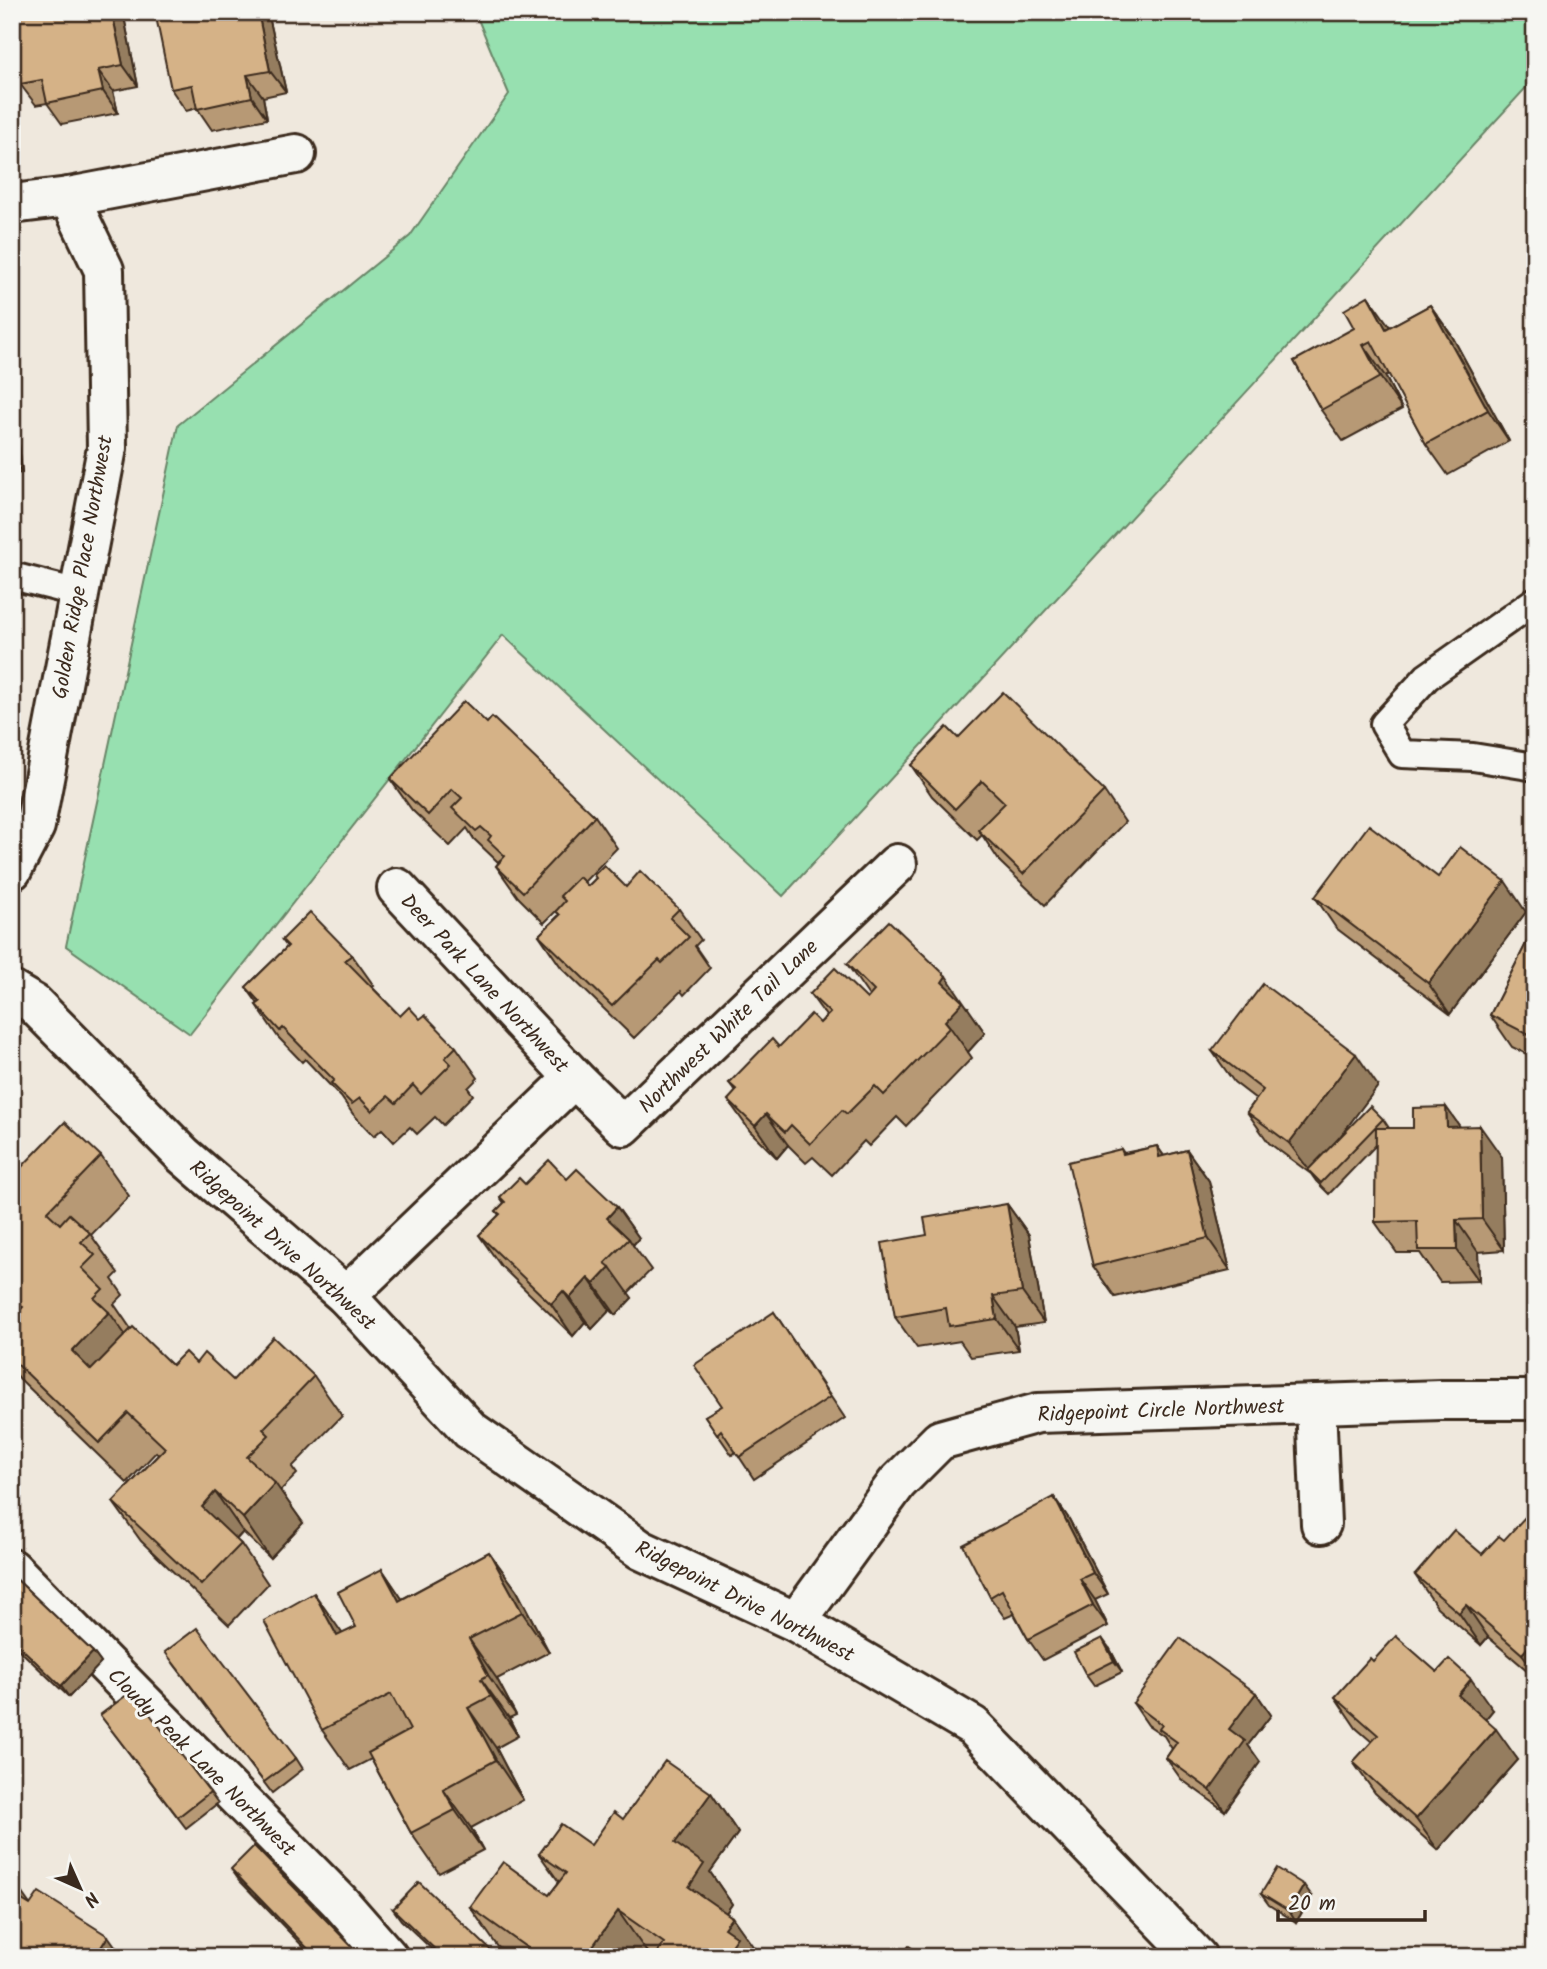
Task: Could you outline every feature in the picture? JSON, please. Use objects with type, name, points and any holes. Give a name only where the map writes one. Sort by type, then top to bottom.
[{"type":"street","points":[[12,204],[69,197],[296,154]]},
{"type":"street","name":"Golden Ridge Place Northwest","points":[[12,870],[35,826],[107,448],[104,270],[69,197]]},
{"type":"street","name":"Northwest White Tail Lane","points":[[574,1078],[623,1126],[897,864]]},
{"type":"street","name":"Deer Park Lane Northwest","points":[[397,888],[574,1078]]},
{"type":"street","name":"Ridgepoint Drive Northwest","points":[[12,991],[34,1003],[183,1155],[346,1296],[470,1430],[641,1550],[796,1622],[972,1726],[1197,1957]]},
{"type":"street","points":[[346,1296],[574,1078]]},
{"type":"street","name":"Ridgepoint Circle Northwest","points":[[796,1622],[897,1483],[940,1440],[1038,1413],[1441,1400],[1535,1400]]},
{"type":"street","points":[[1316,1404],[1321,1524]]},
{"type":"street","name":"Cloudy Peak Lane Northwest","points":[[12,1569],[339,1900],[388,1957]]},
{"type":"lane","points":[[12,576],[79,593]]},
{"type":"lane","points":[[1535,601],[1427,677],[1384,724],[1402,754],[1473,757],[1535,767]]},
{"type":"green space","points":[[475,12],[1535,12],[1535,78],[783,896],[503,635],[190,1034],[66,946],[178,425],[410,236],[509,94]]},
{"type":"building","points":[[12,12],[112,12],[123,65],[98,70],[103,91],[47,103],[42,80],[20,84],[12,41]]},
{"type":"building","points":[[155,12],[258,12],[270,71],[247,75],[252,97],[197,109],[192,85],[171,89]]},
{"type":"building","points":[[1368,296],[1386,329],[1430,305],[1488,410],[1426,444],[1371,341],[1363,345],[1380,377],[1321,410],[1294,361],[1354,328],[1344,310]]},
{"type":"building","points":[[1003,692],[1104,791],[1023,874],[978,830],[1005,803],[982,781],[955,809],[911,765],[947,727],[958,738]]},
{"type":"building","points":[[464,701],[487,723],[492,717],[595,816],[523,892],[496,866],[505,856],[488,840],[491,836],[481,827],[476,831],[452,808],[462,798],[452,789],[428,815],[390,779]]},
{"type":"building","points":[[1369,825],[1438,877],[1460,847],[1505,881],[1428,983],[1315,897]]},
{"type":"building","points":[[604,865],[626,887],[640,871],[679,909],[670,918],[689,937],[662,963],[659,960],[612,1006],[539,935],[560,915],[556,911],[565,901],[560,896],[579,877],[588,886]]},
{"type":"building","points":[[310,912],[352,955],[345,960],[400,1016],[409,1007],[420,1019],[425,1015],[456,1047],[445,1058],[451,1064],[421,1094],[413,1085],[396,1103],[388,1096],[372,1111],[360,1098],[352,1104],[331,1083],[334,1080],[283,1028],[280,1031],[256,1005],[260,1002],[246,987],[288,946],[282,940]]},
{"type":"building","points":[[889,921],[946,976],[942,982],[963,1002],[945,1021],[950,1027],[884,1095],[875,1086],[847,1114],[842,1110],[810,1144],[791,1125],[785,1132],[766,1114],[755,1126],[728,1100],[737,1090],[729,1083],[772,1039],[779,1047],[811,1014],[820,1023],[830,1013],[810,994],[835,968],[867,999],[874,991],[847,964]]},
{"type":"building","points":[[1535,926],[1535,1038],[1490,1015]]},
{"type":"building","points":[[1263,984],[1356,1054],[1289,1143],[1247,1112],[1263,1090],[1212,1051]]},
{"type":"building","points":[[1370,1106],[1383,1119],[1321,1183],[1308,1170]]},
{"type":"building","points":[[1446,1107],[1447,1127],[1480,1126],[1482,1219],[1456,1220],[1457,1250],[1418,1250],[1417,1221],[1375,1222],[1376,1128],[1413,1128],[1413,1108]]},
{"type":"building","points":[[65,1122],[101,1156],[47,1212],[60,1224],[69,1214],[90,1233],[81,1242],[95,1255],[82,1268],[103,1289],[94,1298],[109,1312],[72,1351],[91,1370],[133,1327],[172,1365],[185,1352],[196,1363],[204,1353],[233,1380],[273,1337],[314,1376],[263,1429],[269,1435],[247,1457],[275,1483],[243,1518],[215,1492],[202,1507],[241,1544],[201,1585],[113,1502],[165,1448],[128,1413],[99,1443],[12,1359],[12,1318],[23,1307],[12,1296],[12,1177]]},
{"type":"building","points":[[1157,1146],[1159,1157],[1187,1150],[1208,1238],[1093,1266],[1068,1162],[1121,1149],[1123,1154]]},
{"type":"building","points":[[549,1160],[567,1179],[577,1169],[617,1207],[607,1218],[629,1239],[605,1263],[610,1267],[594,1284],[588,1278],[570,1298],[563,1291],[551,1304],[479,1235],[500,1214],[496,1211],[505,1202],[500,1197],[519,1178],[525,1184]]},
{"type":"building","points":[[1007,1204],[1022,1292],[993,1296],[997,1319],[949,1326],[946,1308],[895,1317],[882,1243],[927,1235],[924,1218]]},
{"type":"building","points":[[774,1312],[830,1397],[739,1457],[721,1430],[717,1434],[705,1416],[722,1406],[694,1365]]},
{"type":"building","points":[[1054,1497],[1093,1573],[1080,1579],[1093,1605],[1028,1639],[1002,1590],[990,1597],[963,1545]]},
{"type":"building","points":[[1526,1516],[1535,1523],[1535,1639],[1522,1654],[1466,1605],[1459,1613],[1415,1575],[1454,1530],[1482,1554],[1499,1536],[1504,1540]]},
{"type":"building","points":[[489,1552],[522,1612],[469,1639],[488,1675],[481,1679],[491,1696],[468,1708],[496,1760],[443,1789],[455,1810],[411,1833],[368,1753],[410,1730],[391,1694],[322,1730],[264,1621],[314,1593],[337,1636],[356,1627],[338,1592],[382,1569],[399,1601]]},
{"type":"building","points":[[12,1575],[93,1652],[61,1686],[12,1639]]},
{"type":"building","points":[[197,1628],[296,1758],[264,1782],[165,1652]]},
{"type":"building","points":[[1396,1636],[1437,1672],[1449,1659],[1471,1679],[1458,1695],[1496,1729],[1416,1819],[1353,1762],[1378,1735],[1335,1697],[1370,1658],[1373,1661]]},
{"type":"building","points":[[1102,1638],[1114,1661],[1086,1675],[1074,1652]]},
{"type":"building","points":[[1180,1638],[1256,1693],[1229,1729],[1245,1741],[1210,1790],[1166,1758],[1177,1742],[1159,1729],[1162,1725],[1133,1703]]},
{"type":"building","points":[[132,1691],[210,1792],[178,1817],[100,1715]]},
{"type":"building","points":[[665,1761],[711,1793],[675,1843],[704,1864],[689,1887],[732,1917],[724,1928],[737,1937],[723,1957],[654,1957],[664,1943],[618,1911],[585,1957],[540,1957],[470,1907],[503,1862],[549,1895],[566,1873],[539,1854],[561,1824],[591,1845],[614,1812],[623,1819]]},
{"type":"building","points":[[254,1846],[362,1957],[316,1957],[231,1869]]},
{"type":"building","points":[[1277,1868],[1304,1885],[1289,1911],[1261,1894]]},
{"type":"building","points":[[419,1882],[498,1957],[443,1957],[393,1909]]},
{"type":"building","points":[[39,1892],[108,1936],[98,1952],[105,1957],[12,1957],[12,1894],[30,1905]]},
{"type":"building","points":[[909,1946],[925,1957],[901,1957]]}]
